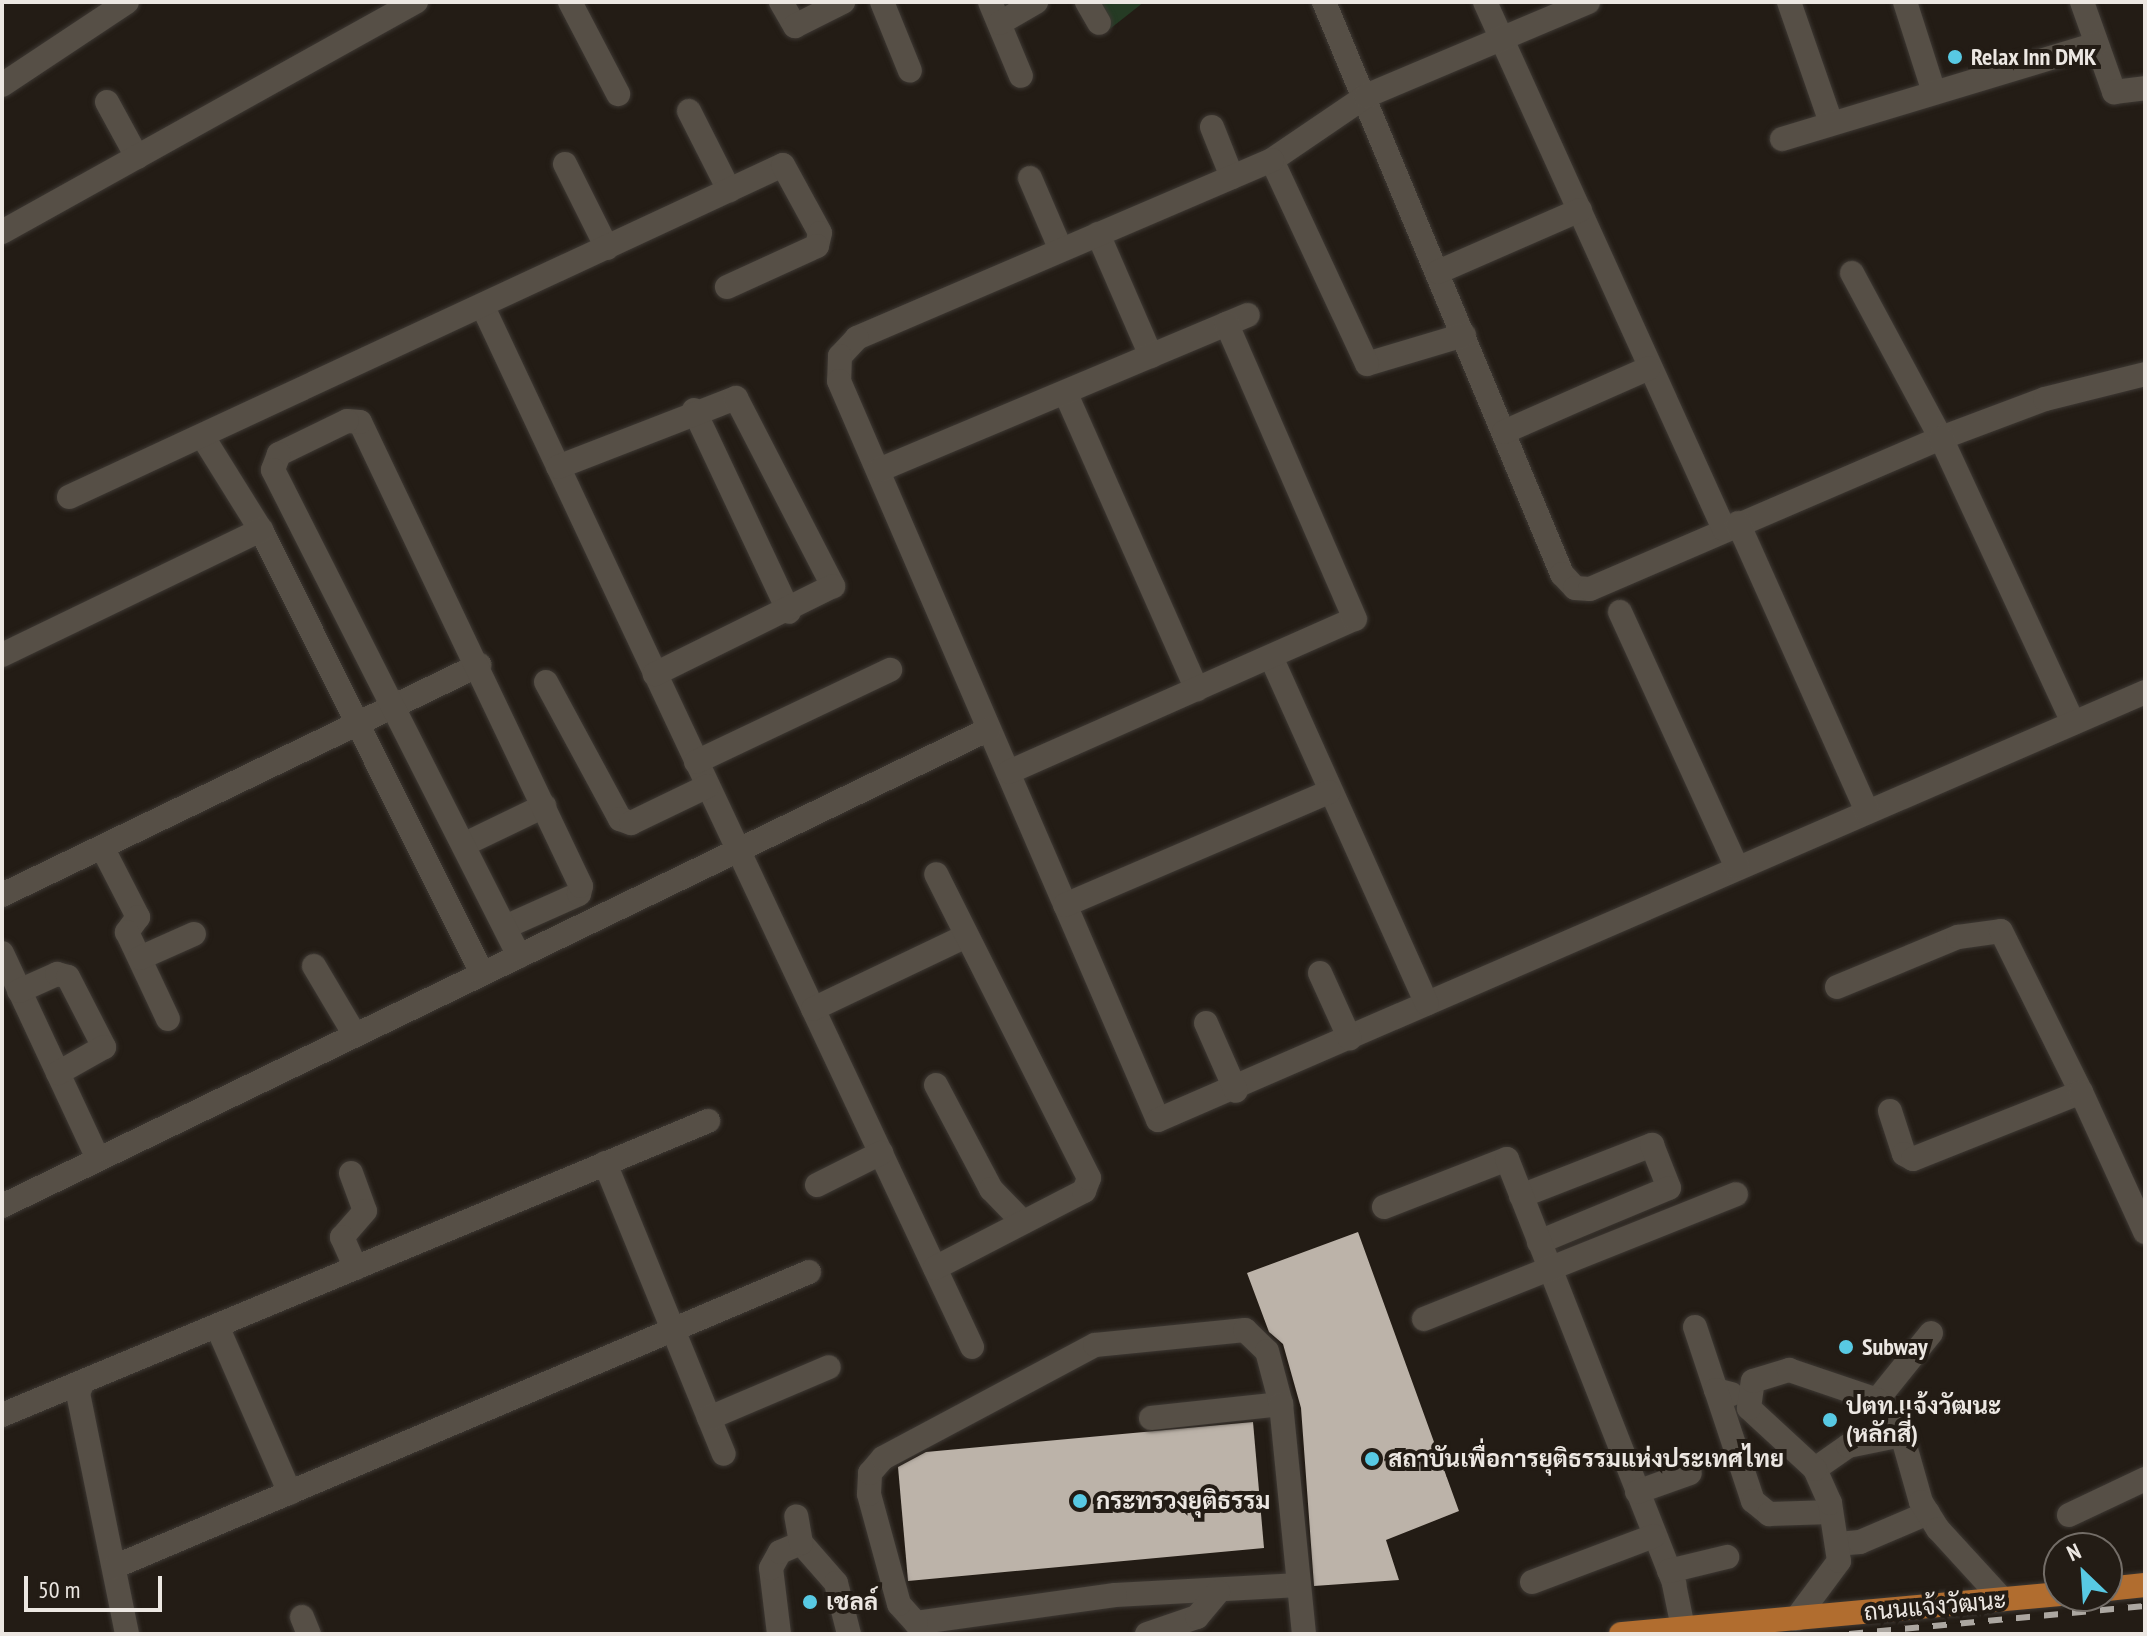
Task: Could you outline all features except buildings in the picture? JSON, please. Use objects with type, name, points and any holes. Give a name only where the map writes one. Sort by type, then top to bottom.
[{"type":"main road","points":[[2123,1587],[2145,1585]]},
{"type":"main road","name":"ถนนแจ้งวัฒนะ","points":[[1621,1634],[1779,1625],[2043,1596]]},
{"type":"street","points":[[2,85],[126,2]]},
{"type":"street","points":[[2,232],[416,2]]},
{"type":"street","points":[[570,2],[618,94]]},
{"type":"street","points":[[781,2],[795,26],[843,2]]},
{"type":"street","points":[[882,2],[910,71]]},
{"type":"street","points":[[1021,76],[995,13],[1036,2]]},
{"type":"street","points":[[1324,2],[1366,96],[1562,574],[1575,588],[1590,589],[1941,438],[2045,399],[2145,374]]},
{"type":"street","points":[[1485,2],[1649,368],[1731,526],[1867,812]]},
{"type":"street","points":[[1588,2],[1366,96],[1272,160],[857,338],[840,356],[839,381],[1009,772],[1153,1115],[1171,1119],[1737,867],[2145,692]]},
{"type":"street","points":[[1789,2],[1830,120]]},
{"type":"street","points":[[1905,2],[1933,89]]},
{"type":"street","points":[[2082,2],[2114,92],[2145,88]]},
{"type":"street","points":[[1782,139],[1830,120],[2096,44]]},
{"type":"street","points":[[107,102],[137,157]]},
{"type":"street","points":[[689,111],[729,190]]},
{"type":"street","points":[[1212,127],[1232,177]]},
{"type":"street","points":[[1272,160],[1367,364],[1464,335]]},
{"type":"street","points":[[565,164],[607,248]]},
{"type":"street","points":[[69,497],[484,309],[783,165],[820,233],[817,246],[727,287]]},
{"type":"street","points":[[1030,178],[1061,250]]},
{"type":"street","points":[[1438,272],[1580,210]]},
{"type":"street","points":[[1098,234],[1151,356]]},
{"type":"street","points":[[1852,273],[1941,438],[2073,723]]},
{"type":"street","points":[[484,309],[972,1347]]},
{"type":"street","points":[[879,470],[1238,320],[1355,609],[1349,625],[1009,772]]},
{"type":"street","points":[[1504,432],[1649,368]]},
{"type":"street","points":[[1066,394],[1197,689]]},
{"type":"street","points":[[558,467],[694,410],[736,398],[747,407],[833,586],[789,612],[655,674]]},
{"type":"street","points":[[694,410],[789,612]]},
{"type":"street","points":[[505,927],[579,894],[544,806],[479,665],[360,422],[347,421],[279,454],[273,470],[397,705],[519,956]]},
{"type":"street","points":[[203,437],[261,530],[482,974]]},
{"type":"street","points":[[2,655],[261,530]]},
{"type":"street","points":[[1620,612],[1737,867]]},
{"type":"street","points":[[1271,657],[1329,792],[1427,1004]]},
{"type":"street","points":[[2,895],[479,665]]},
{"type":"street","points":[[696,762],[890,670]]},
{"type":"street","points":[[546,682],[620,819],[631,823],[708,786]]},
{"type":"street","points":[[2,1206],[739,853],[989,729]]},
{"type":"street","points":[[1065,905],[1329,792]]},
{"type":"street","points":[[465,844],[544,806]]},
{"type":"street","points":[[102,847],[138,917],[127,932],[168,1019]]},
{"type":"street","points":[[935,1268],[1084,1191],[1089,1178],[964,937],[936,874]]},
{"type":"street","points":[[1837,987],[1958,937],[2001,931],[2081,1092],[2145,1232]]},
{"type":"street","points":[[140,958],[194,934]]},
{"type":"street","points":[[813,1009],[964,937]]},
{"type":"street","points":[[2,953],[98,1159]]},
{"type":"street","points":[[314,966],[355,1035]]},
{"type":"street","points":[[1320,973],[1350,1039]]},
{"type":"street","points":[[19,991],[57,974],[68,977],[104,1047],[58,1073]]},
{"type":"street","points":[[1206,1023],[1236,1091]]},
{"type":"street","points":[[936,1085],[991,1189],[1023,1222]]},
{"type":"street","points":[[1890,1111],[1904,1154],[1913,1159],[2081,1092]]},
{"type":"street","points":[[2,1415],[708,1121]]},
{"type":"street","points":[[1521,1196],[1652,1145],[1669,1188],[1539,1242]]},
{"type":"street","points":[[817,1185],[881,1153]]},
{"type":"street","points":[[1384,1207],[1507,1159],[1669,1571],[1689,1630]]},
{"type":"street","points":[[605,1163],[724,1454]]},
{"type":"street","points":[[351,1173],[365,1211],[342,1237],[356,1268]]},
{"type":"street","points":[[1424,1319],[1736,1194]]},
{"type":"street","points":[[114,1567],[809,1272]]},
{"type":"street","points":[[217,1326],[290,1493]]},
{"type":"street","points":[[1695,1327],[1753,1501],[1769,1514],[1831,1512]]},
{"type":"street","points":[[1299,1585],[1218,1592],[1115,1595],[993,1626],[957,1627],[916,1623],[899,1604],[869,1494],[870,1473],[883,1458],[1117,1338],[1245,1330],[1267,1351],[1281,1404],[1304,1634]]},
{"type":"street","points":[[1877,1400],[1931,1333]]},
{"type":"street","points":[[709,1418],[829,1367]]},
{"type":"street","points":[[1745,1393],[1764,1374],[1789,1370],[1877,1400],[1902,1435],[1928,1513],[1951,1549],[2003,1600]]},
{"type":"street","points":[[83,1382],[78,1393],[127,1634]]},
{"type":"street","points":[[1716,1390],[1745,1393]]},
{"type":"street","points":[[1745,1393],[1756,1419],[1815,1469],[1831,1512],[1837,1544],[1832,1577],[1779,1625]]},
{"type":"street","points":[[1151,1418],[1281,1404]]},
{"type":"street","points":[[1815,1469],[1848,1446],[1902,1435]]},
{"type":"street","points":[[1637,1492],[1690,1473]]},
{"type":"street","points":[[2069,1515],[2145,1479]]},
{"type":"street","points":[[1837,1544],[1860,1542],[1928,1513]]},
{"type":"street","points":[[796,1516],[801,1543],[836,1583],[849,1634]]},
{"type":"street","points":[[1532,1582],[1654,1536]]},
{"type":"street","points":[[779,1634],[771,1568],[780,1552],[801,1543]]},
{"type":"street","points":[[1669,1571],[1727,1557]]},
{"type":"street","points":[[1147,1634],[1197,1617],[1218,1592]]},
{"type":"green space","points":[[1087,2],[1144,2],[1106,32]]},
{"type":"railway","points":[[1849,1634],[2145,1606]]},
{"type":"place","name":"Relax Inn DMK","points":[[1955,57]]},
{"type":"place","name":"Subway","points":[[1846,1347]]},
{"type":"place","name":"ปตท.แจ้งวัฒนะ (หลักสี่)","points":[[1830,1420]]},
{"type":"place","name":"สถาบันเพื่อการยุติธรรมแห่งประเทศไทย","points":[[1372,1459]]},
{"type":"place","name":"กระทรวงยุติธรรม","points":[[1080,1501]]},
{"type":"place","name":"เชลล์","points":[[810,1602]]}]
